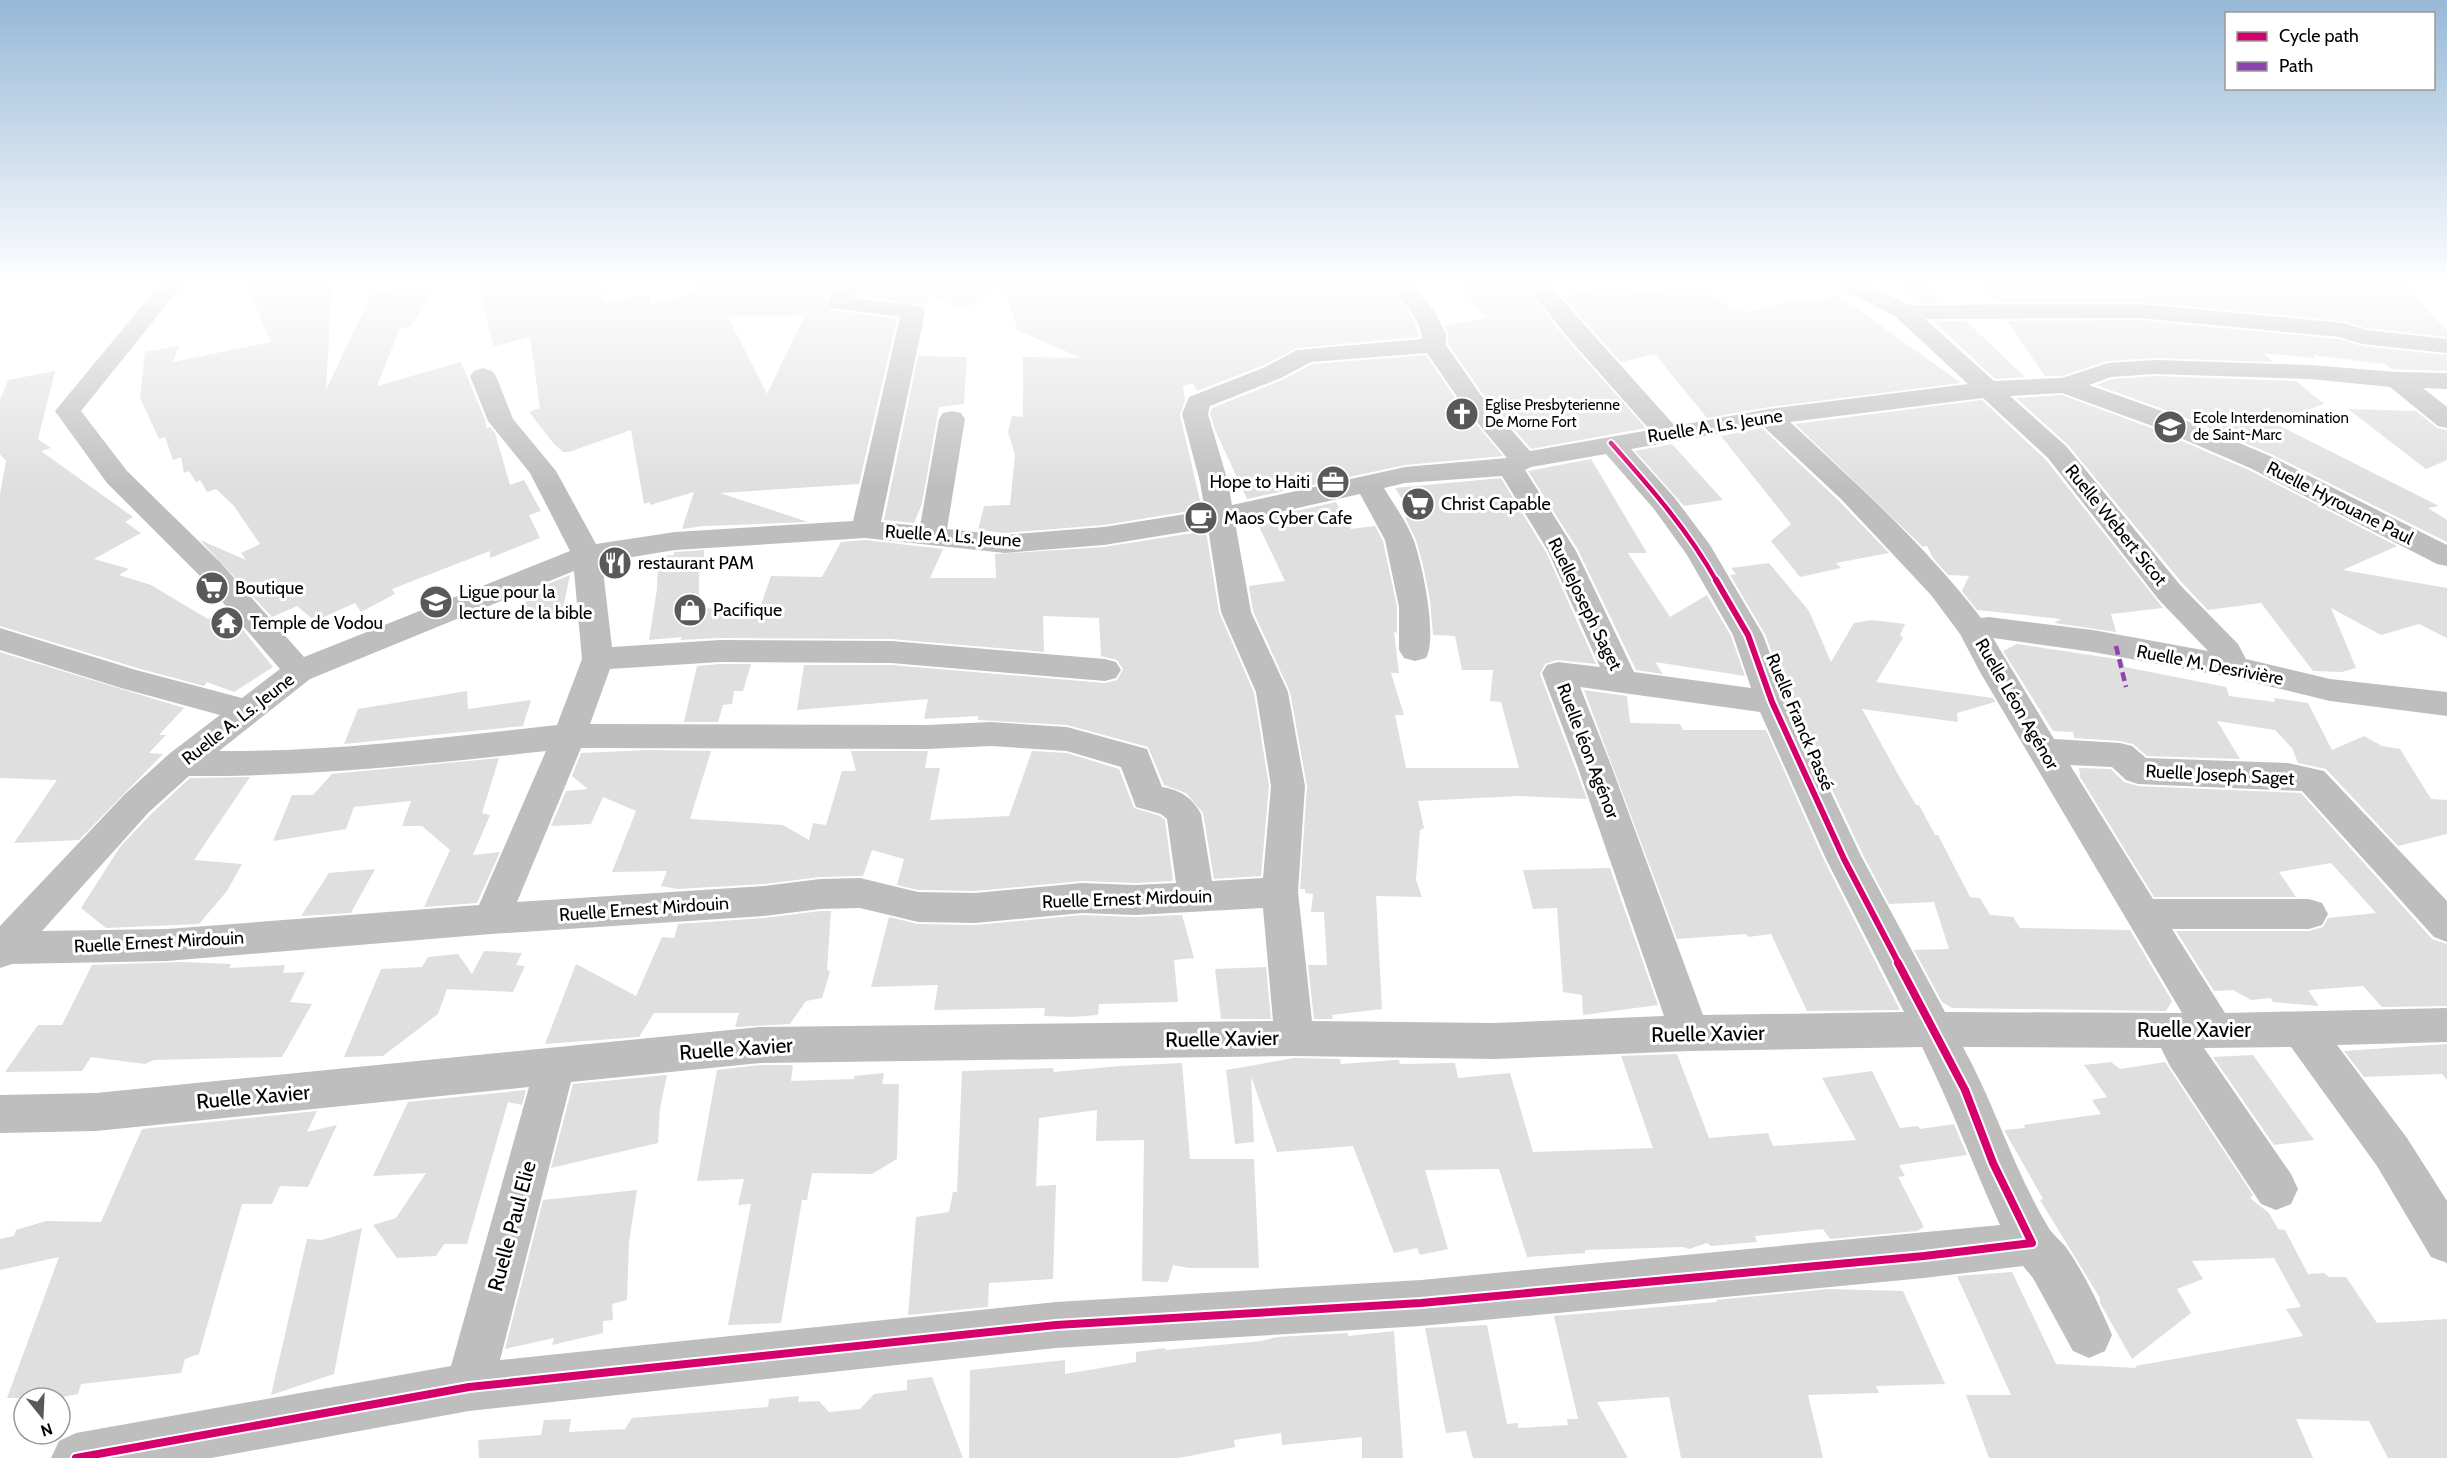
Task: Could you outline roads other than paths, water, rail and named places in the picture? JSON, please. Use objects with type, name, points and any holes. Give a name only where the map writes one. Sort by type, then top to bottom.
[{"type":"street","points":[[116,352],[68,411],[117,477],[210,569],[299,671]]},
{"type":"street","points":[[866,529],[904,352]]},
{"type":"street","points":[[1294,1038],[1280,892],[1288,786],[1272,692],[1236,612],[1206,448],[1195,414],[1198,402],[1272,373],[1306,355],[1344,352]]},
{"type":"street","name":"RuelleJoseph Saget","points":[[1439,352],[1516,463],[1562,551],[1622,680]]},
{"type":"street","points":[[1594,352],[1667,433]]},
{"type":"street","name":"Ruelle Webert Sicot","points":[[1949,352],[2057,452],[2170,593],[2227,652],[2235,667]]},
{"type":"street","points":[[2065,385],[2108,370],[2155,367],[2310,372],[2397,380],[2447,381]]},
{"type":"street","points":[[483,376],[501,421],[542,471],[587,555],[598,659],[569,736],[491,919]]},
{"type":"street","points":[[2397,380],[2447,420]]},
{"type":"street","name":"Ruelle A. Ls. Jeune","points":[[3,950],[137,803],[181,763],[299,671],[587,555],[675,541],[866,529],[1005,544],[1104,536],[1220,517],[1405,475],[1516,463],[1667,433],[1769,417],[1990,389],[2065,385]]},
{"type":"street","name":"Ruelle Hyrouane Paul","points":[[2065,385],[2164,421],[2260,462],[2447,557]]},
{"type":"street","name":"Ruelle Léon Agénor","points":[[1769,417],[1851,493],[1942,588],[1973,629],[2044,751],[2214,1031]]},
{"type":"street","points":[[932,536],[952,419]]},
{"type":"street","name":"Ruelle Franck Passé","points":[[1611,443],[1665,503],[1700,552],[1748,635],[1772,702],[1844,859],[1965,1090],[1993,1163],[2032,1243],[2049,1262],[2089,1335]]},
{"type":"street","points":[[1368,483],[1399,540],[1414,607],[1415,650]]},
{"type":"street","name":"Ruelle M. Desrivière","points":[[1973,629],[1989,627],[2093,641],[2235,667],[2330,690],[2447,704]]},
{"type":"street","points":[[0,639],[132,680],[248,711]]},
{"type":"street","points":[[598,659],[720,651],[891,652],[1105,670]]},
{"type":"street","name":"Ruelle léon Agénor","points":[[1690,1033],[1558,673],[1772,702]]},
{"type":"street","points":[[181,763],[265,764],[405,754],[569,736],[927,737],[991,734],[1067,739],[1135,758],[1148,798],[1171,802],[1184,814],[1196,897]]},
{"type":"street","name":"Ruelle Joseph Saget","points":[[2044,751],[2120,756],[2138,771],[2288,776],[2312,780],[2447,926]]},
{"type":"street","name":"Ruelle Ernest Mirdouin","points":[[3,950],[166,945],[491,919],[764,901],[820,894],[860,893],[918,907],[975,908],[1082,898],[1135,900],[1280,892]]},
{"type":"street","points":[[2143,914],[2309,914]]},
{"type":"street","name":"Ruelle Xavier","points":[[0,1114],[96,1112],[760,1045],[1294,1038],[1494,1041],[1690,1033],[2034,1028],[2214,1031],[2447,1025]]},
{"type":"street","points":[[2301,1029],[2392,1152],[2447,1241]]},
{"type":"street","points":[[2173,1030],[2184,1053],[2276,1189]]},
{"type":"street","name":"Ruelle Paul Elie","points":[[469,1387],[555,1065]]},
{"type":"street","points":[[76,1458],[469,1387],[1056,1325],[1421,1303],[1924,1256],[2032,1243]]},
{"type":"place","name":"Eglise Presbyterienne De Morne Fort","points":[[1462,414]]},
{"type":"place","name":"Ecole Interdenomination de Saint-Marc","points":[[2170,427]]},
{"type":"place","name":"Hope to Haiti","points":[[1333,482]]},
{"type":"place","name":"Christ Capable","points":[[1418,504]]},
{"type":"place","name":"Maos Cyber Cafe","points":[[1201,518]]},
{"type":"place","name":"restaurant PAM","points":[[615,563]]},
{"type":"place","name":"Boutique","points":[[212,588]]},
{"type":"place","name":"Ligue pour la lecture de la bible","points":[[436,602]]},
{"type":"place","name":"Pacifique","points":[[690,610]]},
{"type":"place","name":"Temple de Vodou","points":[[227,623]]}]
